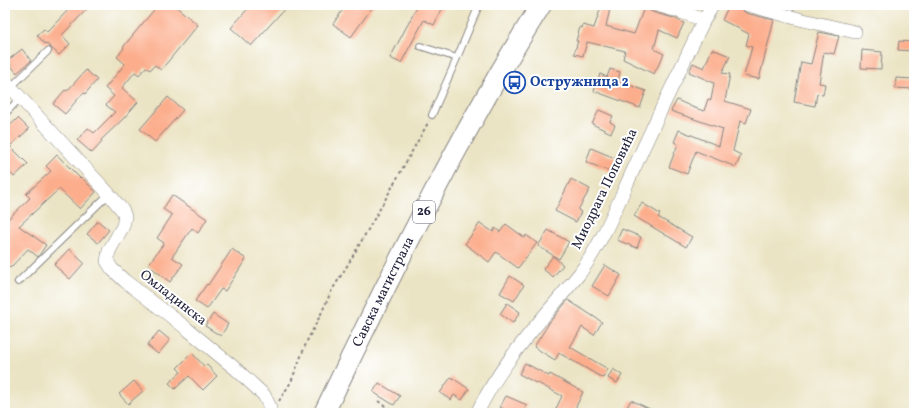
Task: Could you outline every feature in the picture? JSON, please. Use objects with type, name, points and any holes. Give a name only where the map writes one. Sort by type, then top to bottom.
[{"type":"main road","name":"Савска магистрала","points":[[324,413],[377,302],[436,188],[486,96],[538,11]]},
{"type":"street","points":[[657,5],[704,20]]},
{"type":"street","name":"Миодрага Поповића","points":[[477,413],[515,351],[580,273],[588,261],[603,234],[656,118],[704,20],[713,5]]},
{"type":"street","points":[[748,5],[855,32]]},
{"type":"street","name":"Омладинска","points":[[8,84],[123,211],[125,217],[123,226],[107,256],[112,269],[124,281],[186,328],[237,370],[264,395],[270,410]]},
{"type":"lane","points":[[432,115],[479,5]]},
{"type":"lane","points":[[420,46],[457,58]]},
{"type":"lane","name":"Омладинска","points":[[8,84],[48,51]]},
{"type":"lane","points":[[5,114],[21,98]]},
{"type":"lane","points":[[18,282],[109,194]]},
{"type":"path","points":[[270,410],[280,400],[291,382],[307,341],[332,290],[374,220],[432,115]]},
{"type":"path","points":[[378,401],[395,413]]},
{"type":"building","points":[[73,5],[91,5],[62,35],[70,44],[59,55],[46,43],[45,44],[37,35],[44,29],[47,32]]},
{"type":"building","points":[[158,5],[174,5],[198,25],[161,70],[155,65],[150,70],[146,67],[139,75],[135,72],[122,88],[138,102],[101,140],[102,142],[92,153],[77,140],[88,128],[94,133],[115,112],[106,105],[114,96],[105,88],[125,64],[117,57],[124,48],[123,47]]},
{"type":"building","points":[[251,5],[288,5],[251,46],[231,28]]},
{"type":"building","points":[[346,5],[374,5],[351,37],[333,24]]},
{"type":"building","points":[[418,5],[444,5],[434,25],[424,20],[401,63],[390,58]]},
{"type":"building","points":[[729,5],[736,5],[746,13],[774,20],[759,79],[744,76],[752,47],[746,45],[749,34],[722,20]]},
{"type":"building","points":[[601,7],[610,9],[606,26],[634,34],[644,8],[684,23],[677,38],[659,30],[654,49],[664,54],[654,74],[623,59],[625,51],[587,42],[583,56],[574,54],[580,27],[582,28],[583,25],[594,28]]},
{"type":"building","points":[[819,32],[839,36],[834,54],[824,52],[819,83],[825,84],[823,95],[817,94],[815,106],[794,102],[801,62],[811,64]]},
{"type":"building","points":[[899,41],[913,42],[912,51],[898,50]]},
{"type":"building","points":[[22,49],[31,61],[17,73],[7,61]]},
{"type":"building","points":[[712,49],[730,56],[722,73],[730,74],[725,101],[751,109],[746,123],[740,121],[733,151],[741,155],[736,167],[696,151],[687,174],[669,167],[678,144],[674,142],[679,130],[719,146],[723,129],[671,111],[677,100],[704,111],[708,99],[711,100],[714,83],[689,72],[693,63],[704,68]]},
{"type":"building","points":[[862,50],[882,52],[881,69],[861,68]]},
{"type":"building","points":[[610,69],[620,72],[618,81],[646,91],[640,108],[594,91],[600,74],[607,77]]},
{"type":"building","points":[[86,70],[97,80],[85,94],[83,93],[65,114],[53,104]]},
{"type":"building","points":[[896,78],[914,79],[914,89],[895,88]]},
{"type":"building","points":[[168,97],[183,110],[155,142],[140,129]]},
{"type":"building","points":[[599,110],[613,116],[610,122],[615,125],[611,133],[592,124]]},
{"type":"building","points":[[18,118],[29,129],[10,146],[28,164],[14,177],[5,167],[5,130]]},
{"type":"building","points":[[591,148],[617,159],[611,172],[586,162]]},
{"type":"building","points":[[57,155],[96,192],[80,209],[59,189],[19,226],[46,245],[38,257],[28,249],[10,268],[5,264],[5,222],[30,198],[26,194],[51,171],[46,166]]},
{"type":"building","points":[[571,179],[590,189],[578,210],[581,212],[576,222],[555,211]]},
{"type":"building","points":[[172,195],[207,219],[198,233],[192,228],[172,257],[183,264],[170,282],[148,265],[164,243],[157,238],[172,215],[163,209]]},
{"type":"building","points":[[642,203],[660,214],[658,217],[692,237],[686,247],[634,216]]},
{"type":"building","points":[[98,221],[109,230],[98,243],[87,234]]},
{"type":"building","points":[[480,223],[493,232],[495,228],[500,232],[506,224],[525,238],[526,235],[537,243],[518,268],[496,252],[489,262],[465,244]]},
{"type":"building","points":[[622,229],[641,237],[637,248],[617,240]]},
{"type":"building","points":[[548,230],[569,242],[559,259],[538,246]]},
{"type":"building","points":[[69,249],[84,263],[70,279],[54,265]]},
{"type":"building","points":[[232,249],[246,259],[225,291],[221,289],[207,309],[195,301],[207,284],[208,285]]},
{"type":"building","points":[[553,256],[563,265],[553,277],[543,269]]},
{"type":"building","points":[[605,265],[621,275],[609,296],[592,286]]},
{"type":"building","points":[[510,276],[524,285],[514,301],[500,293]]},
{"type":"building","points":[[568,300],[602,322],[594,335],[582,327],[570,347],[608,369],[603,378],[559,353],[555,360],[534,347],[549,323]]},
{"type":"building","points":[[507,303],[520,312],[513,323],[500,314]]},
{"type":"building","points":[[213,314],[228,324],[221,336],[205,326]]},
{"type":"building","points":[[159,331],[170,340],[158,354],[147,345]]},
{"type":"building","points":[[192,353],[205,367],[207,365],[217,376],[203,390],[189,376],[175,389],[169,383],[181,372],[177,368]]},
{"type":"building","points":[[525,363],[549,376],[550,374],[583,392],[573,413],[554,413],[562,396],[519,374]]},
{"type":"building","points":[[613,369],[622,375],[617,383],[608,378]]},
{"type":"building","points":[[451,377],[469,389],[462,400],[454,395],[451,400],[440,393]]},
{"type":"building","points":[[134,381],[143,391],[128,404],[119,394]]},
{"type":"building","points":[[379,383],[400,396],[394,405],[373,392]]},
{"type":"building","points":[[506,396],[527,405],[523,413],[503,413],[504,409],[500,407]]},
{"type":"building","points":[[631,400],[658,413],[624,413]]},
{"type":"place","name":"Остружница 2","points":[[514,82]]}]
